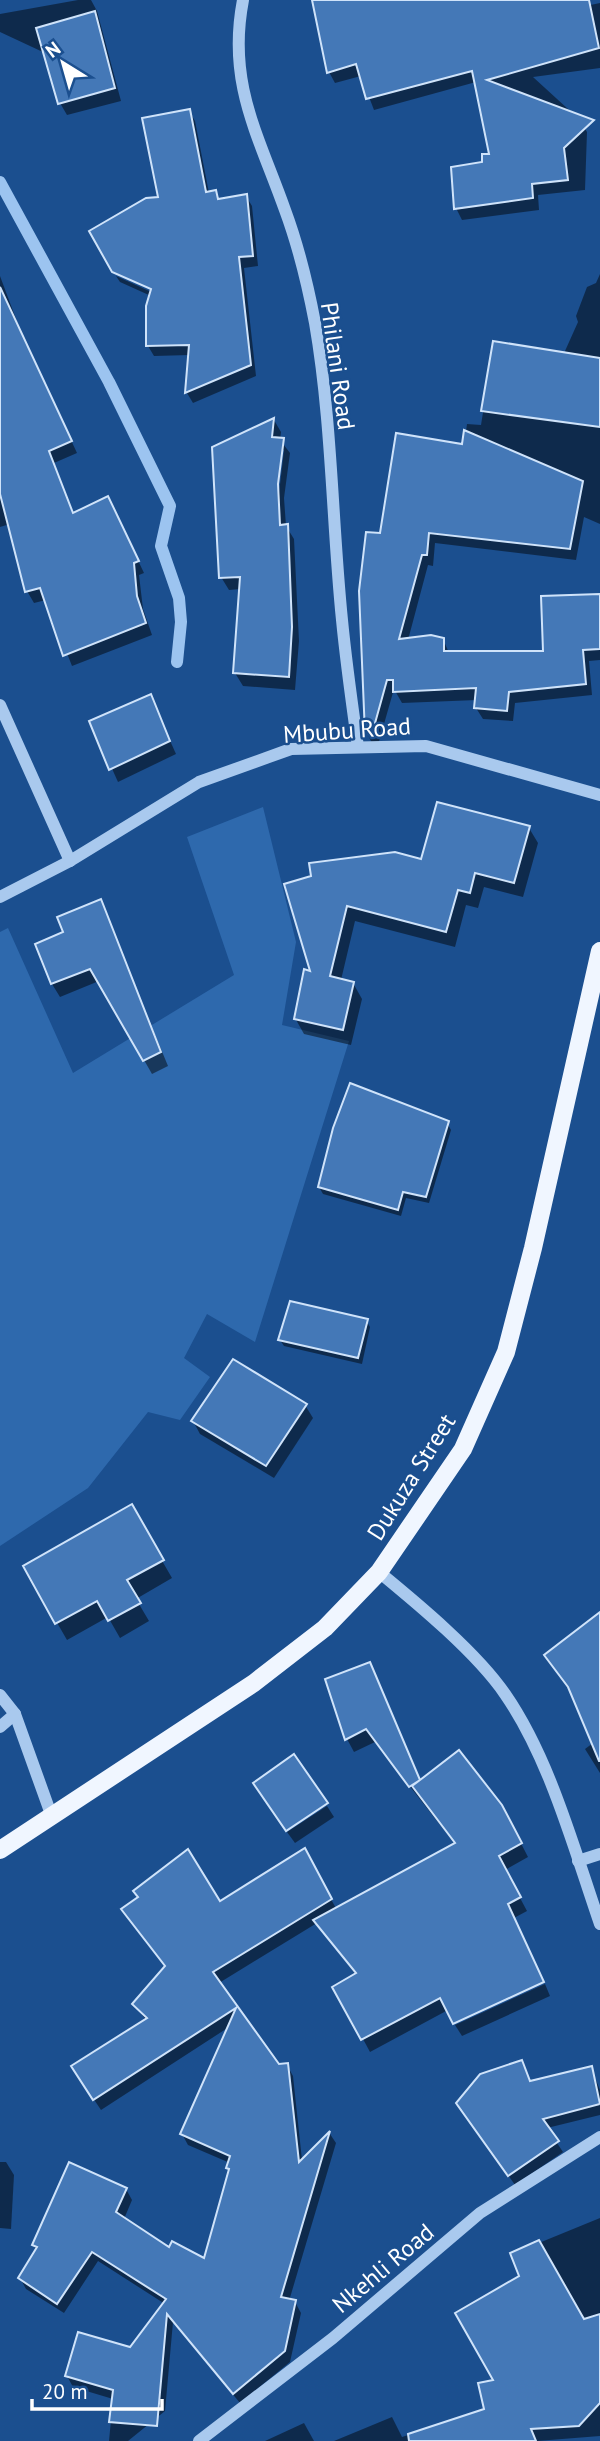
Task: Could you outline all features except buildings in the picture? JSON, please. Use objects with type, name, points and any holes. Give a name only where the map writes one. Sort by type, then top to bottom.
[{"type":"main road","name":"Dukuza Street","points":[[0,1850],[254,1683],[325,1628],[379,1572],[463,1449],[506,1352],[533,1248],[600,951]]},
{"type":"street","name":"Philani Road","points":[[243,0],[237,54],[241,84],[248,114],[286,213],[315,323],[342,620],[358,747]]},
{"type":"street","points":[[0,705],[70,861]]},
{"type":"street","name":"Mbubu Road","points":[[0,897],[70,861],[199,782],[291,750],[426,746],[600,795]]},
{"type":"street","points":[[379,1572],[480,1664],[505,1693],[534,1745],[600,1924]]},
{"type":"street","points":[[0,1695],[15,1714],[52,1817]]},
{"type":"street","points":[[0,1727],[15,1714]]},
{"type":"street","points":[[578,1861],[600,1854]]},
{"type":"street","name":"Nkehli Road","points":[[199,2441],[333,2338],[480,2213],[600,2137]]},
{"type":"shaded area","points":[[263,807],[296,942],[282,1025],[349,1041],[255,1342],[207,1314],[184,1358],[210,1377],[180,1420],[148,1412],[88,1488],[0,1546],[0,932],[8,928],[73,1073],[234,975],[187,837]]},
{"type":"waterway","points":[[0,182],[109,382],[170,506],[161,546],[179,598],[181,622],[177,662]]}]
